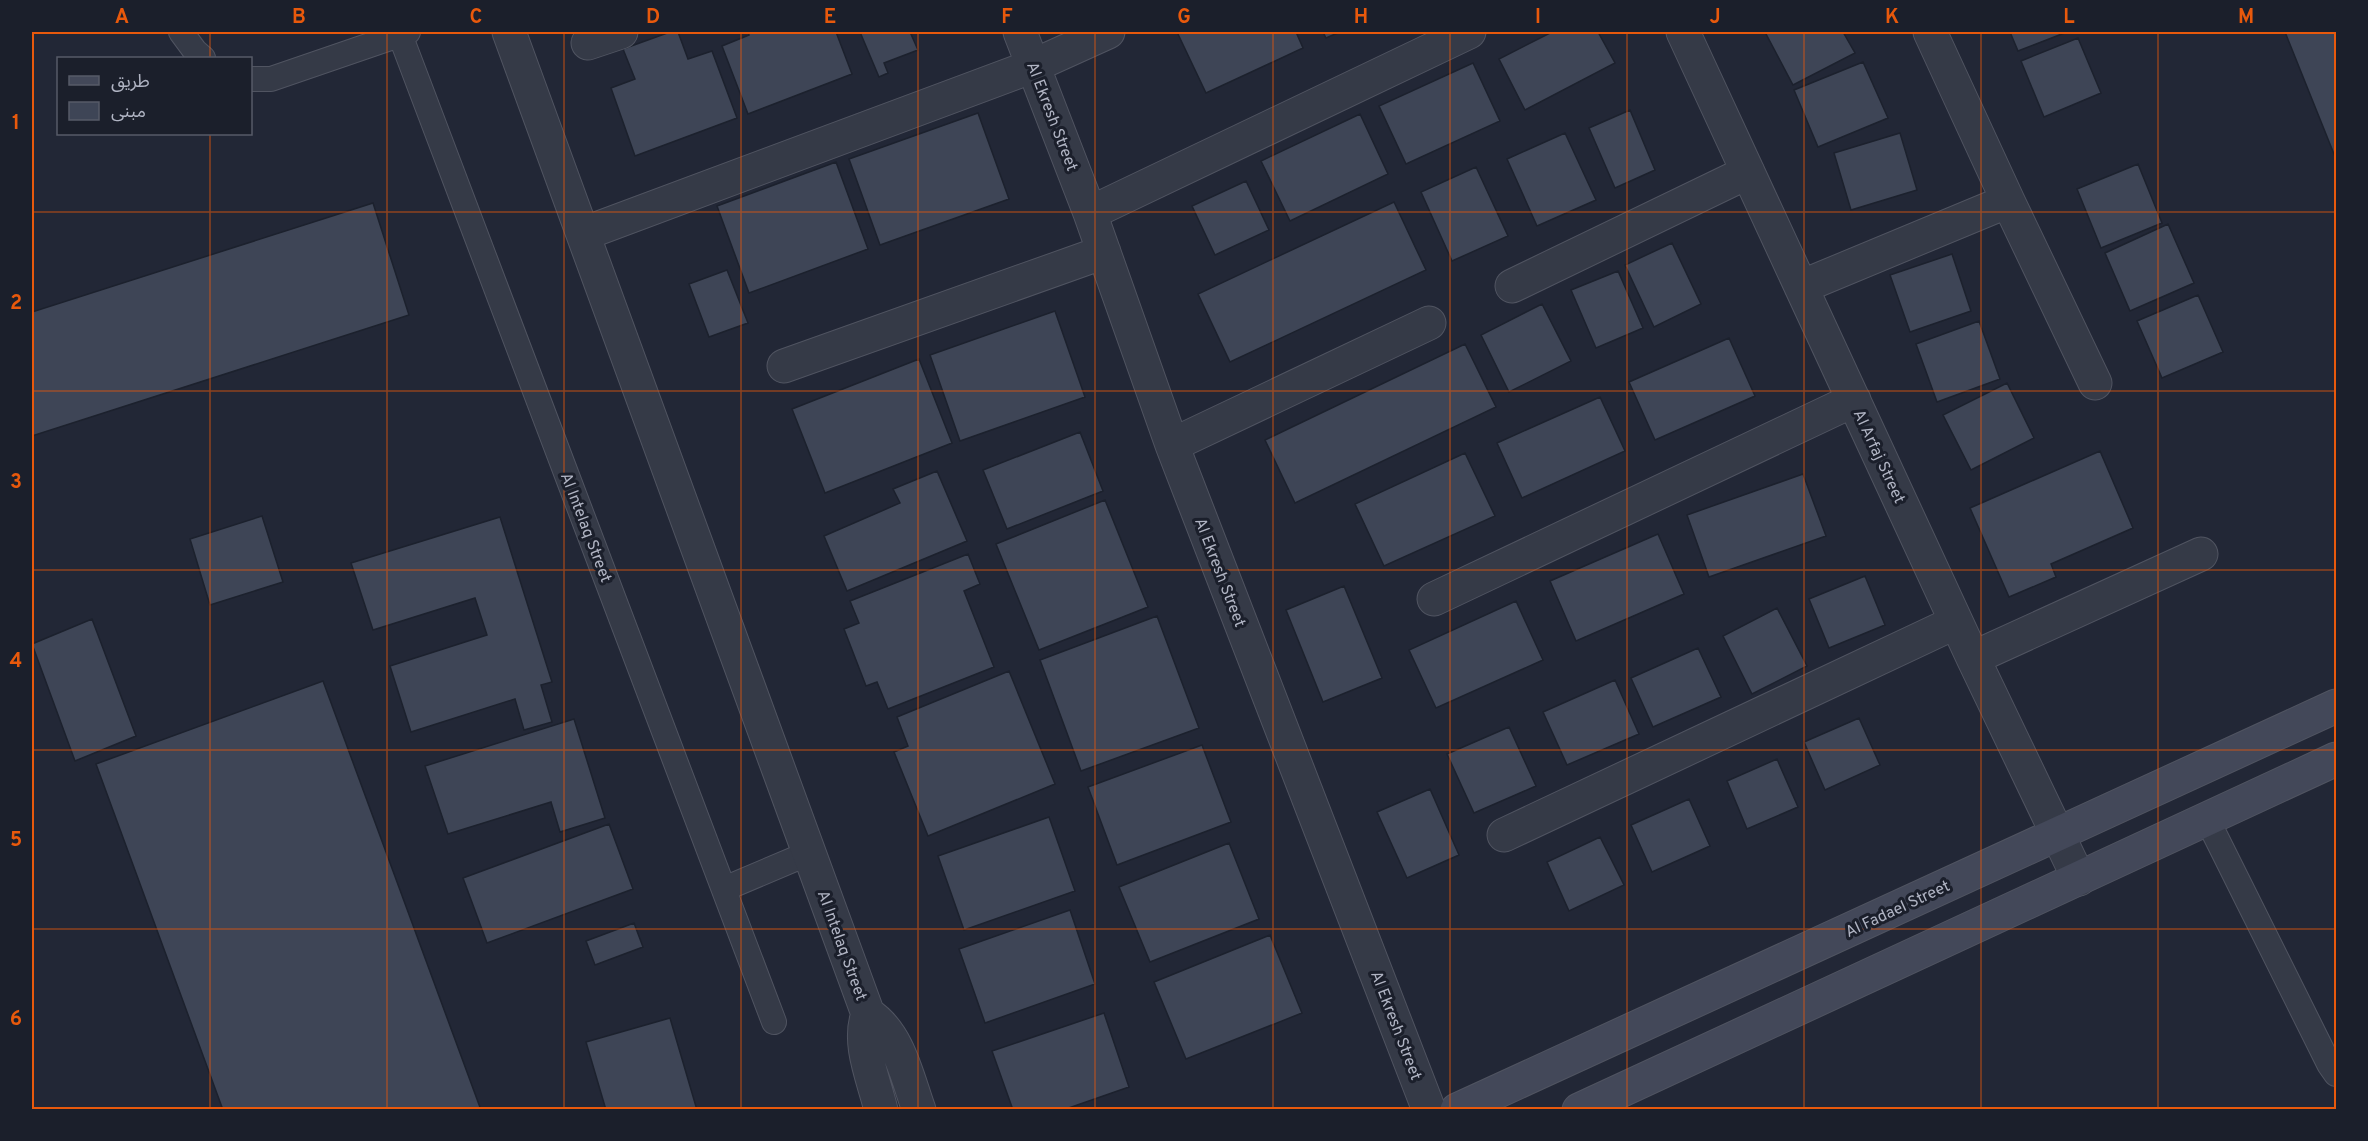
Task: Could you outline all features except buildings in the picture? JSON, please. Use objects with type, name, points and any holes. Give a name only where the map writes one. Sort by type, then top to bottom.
[{"type":"street","name":"Al Intelaq Street","points":[[509,32],[868,1014],[864,1025],[865,1048],[881,1110]]},
{"type":"street","points":[[588,43],[621,32]]},
{"type":"street","name":"Al Ekresh Street","points":[[1020,32],[1090,213],[1172,445],[1429,1110]]},
{"type":"street","points":[[583,234],[1034,66],[1108,32]]},
{"type":"street","points":[[1090,213],[1469,32]]},
{"type":"street","name":"Al Arfaj Street","points":[[1683,32],[1956,622],[2079,879]]},
{"type":"street","points":[[1930,32],[2096,383]]},
{"type":"street","points":[[1512,286],[1748,172]]},
{"type":"street","points":[[1801,287],[2008,201]]},
{"type":"street","points":[[784,366],[1104,252]]},
{"type":"street","points":[[1172,445],[1430,323]]},
{"type":"street","points":[[1434,599],[1854,400]]},
{"type":"street","points":[[1973,658],[2201,554]]},
{"type":"street","points":[[1504,835],[1956,622]]},
{"type":"street","name":"Al Fadael Street","points":[[1457,1110],[2337,706]]},
{"type":"street","points":[[1579,1110],[2337,759]]},
{"type":"street","name":"Al Intelaq Street","points":[[868,1014],[877,1019],[890,1036],[919,1110]]},
{"type":"lane","points":[[181,32],[202,57]]},
{"type":"lane","points":[[252,79],[271,79],[402,33]]},
{"type":"lane","name":"Al Intelaq Street","points":[[402,33],[774,1022]]},
{"type":"lane","points":[[2207,819],[2329,1064],[2337,1074]]},
{"type":"lane","points":[[724,889],[809,854]]}]
